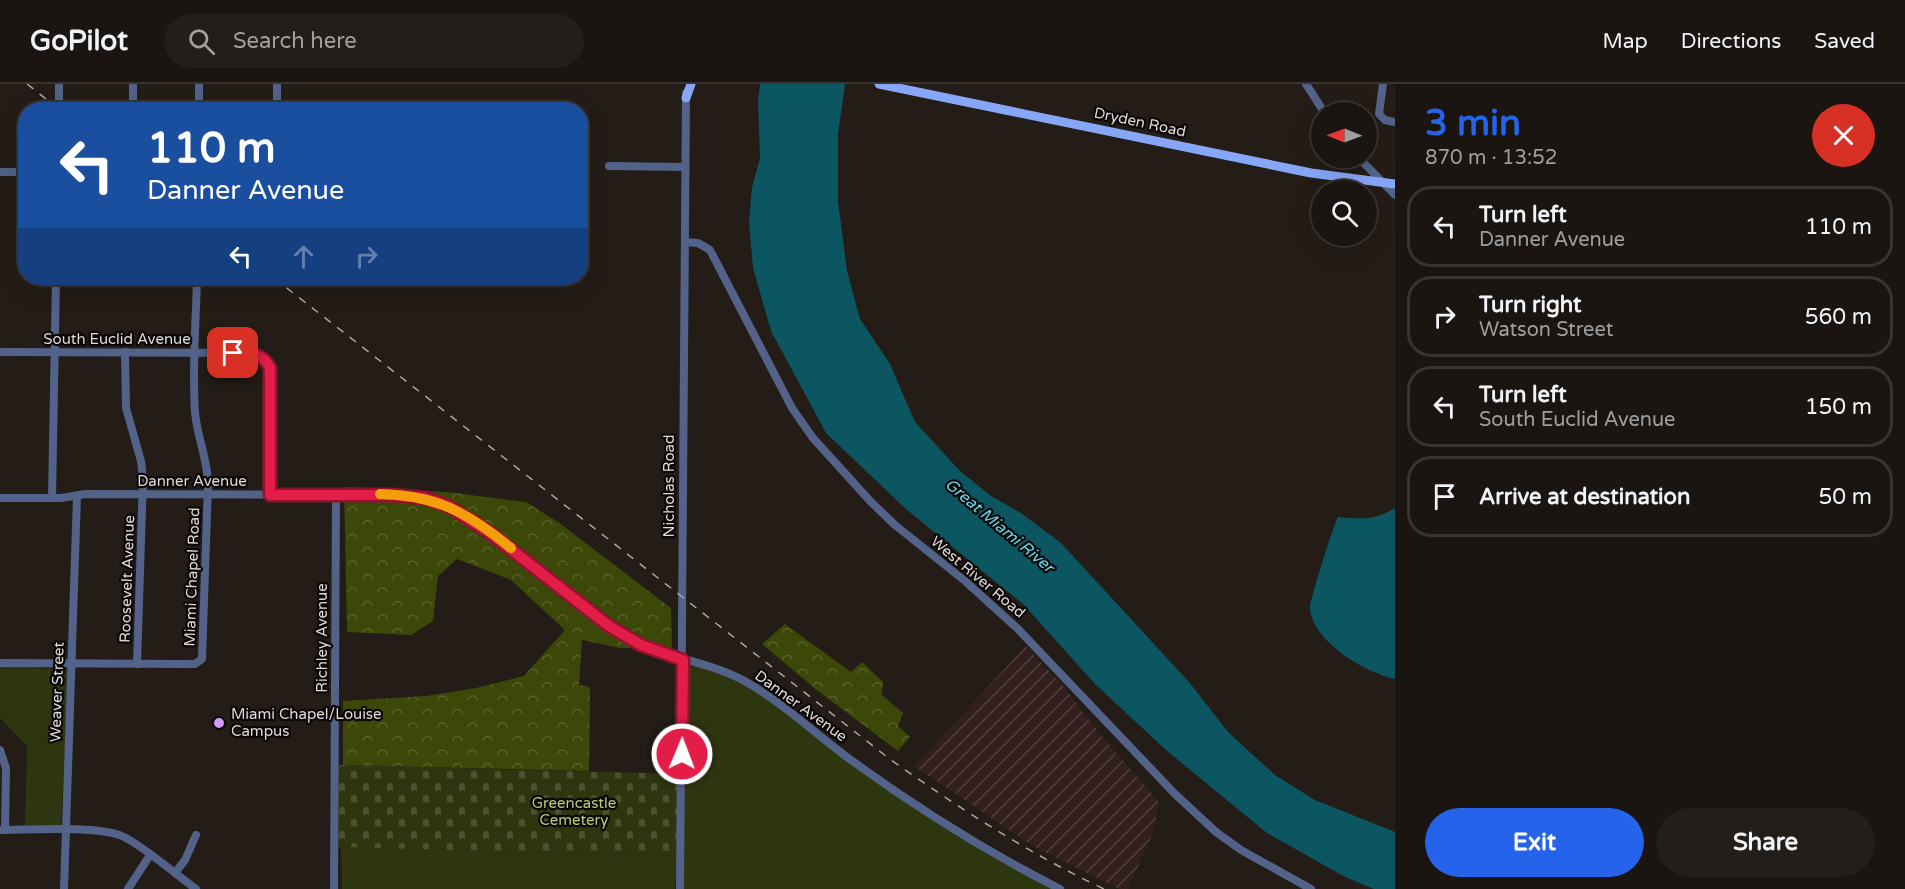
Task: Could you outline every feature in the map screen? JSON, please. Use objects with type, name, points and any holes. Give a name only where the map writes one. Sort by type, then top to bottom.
[{"type":"main road","points":[[686,98],[691,84]]},
{"type":"main road","name":"Dryden Road","points":[[879,84],[1311,173],[1395,184]]},
{"type":"street","points":[[59,84],[59,102]]},
{"type":"street","points":[[132,102],[133,84]]},
{"type":"street","points":[[199,102],[200,84]]},
{"type":"street","points":[[278,84],[278,102]]},
{"type":"street","name":"Nicholas Road","points":[[680,889],[685,84]]},
{"type":"street","points":[[1306,84],[1318,102]]},
{"type":"street","points":[[1383,84],[1379,114],[1395,122]]},
{"type":"street","points":[[609,166],[685,167]]},
{"type":"street","points":[[1368,168],[1395,195]]},
{"type":"street","points":[[0,172],[18,172]]},
{"type":"street","name":"West River Road","points":[[685,243],[698,243],[710,250],[792,408],[813,438],[894,525],[965,581],[1018,629],[1175,794],[1216,832],[1241,850],[1311,889]]},
{"type":"street","points":[[52,498],[56,285]]},
{"type":"street","name":"Miami Chapel Road","points":[[137,664],[200,662],[203,652],[208,495],[207,470],[196,415],[197,285]]},
{"type":"street","name":"South Euclid Avenue","points":[[0,352],[252,353],[267,361],[272,375],[270,495]]},
{"type":"street","name":"Roosevelt Avenue","points":[[125,352],[126,408],[142,469],[143,494],[137,664]]},
{"type":"street","name":"Danner Avenue","points":[[0,498],[143,494],[404,495],[444,504],[499,538],[609,626],[641,645],[683,660],[719,669],[754,686],[892,788],[1002,858],[1060,889]]},
{"type":"street","name":"Richley Avenue","points":[[334,889],[336,495]]},
{"type":"street","name":"Weaver Street","points":[[64,889],[77,496]]},
{"type":"street","points":[[0,663],[137,664]]},
{"type":"street","points":[[0,750],[5,761],[6,779],[3,830],[96,831],[119,835],[196,889]]},
{"type":"street","points":[[175,873],[191,848],[196,835]]},
{"type":"street","points":[[129,889],[150,855]]},
{"type":"shaded area","points":[[1026,646],[1064,687],[1100,734],[1159,802],[1153,833],[1128,889],[1119,889],[1033,846],[914,766]]},
{"type":"green space","points":[[344,487],[446,492],[526,502],[558,522],[671,608],[672,648],[620,648],[582,640],[579,685],[590,687],[589,771],[343,765],[343,701],[426,696],[476,688],[524,676],[565,630],[511,580],[457,559],[438,576],[433,621],[411,635],[347,632]]},
{"type":"green space","points":[[785,624],[851,672],[862,662],[883,682],[882,695],[903,713],[898,726],[910,737],[898,751],[818,691],[762,644]]},
{"type":"green space","points":[[683,660],[733,675],[883,782],[1060,889],[680,889]]},
{"type":"green space","points":[[0,665],[69,670],[61,825],[25,825],[27,746],[0,718]]},
{"type":"green space","name":"Greencastle Cemetery","points":[[334,766],[682,774],[681,856],[334,847]]},
{"type":"green space","points":[[341,847],[677,856],[675,889],[342,889]]},
{"type":"water","name":"Great Miami River","points":[[760,84],[845,84],[838,134],[838,201],[847,271],[860,319],[890,364],[915,422],[960,471],[991,496],[1021,513],[1061,543],[1189,682],[1228,732],[1275,775],[1315,800],[1395,832],[1395,889],[1374,889],[1345,877],[1267,833],[1167,751],[1095,684],[1023,604],[907,510],[826,433],[771,331],[753,268],[749,222],[752,188],[760,158],[758,101]]},
{"type":"water","points":[[1395,508],[1395,679],[1370,670],[1343,654],[1321,633],[1310,609],[1338,517],[1367,518]]},
{"type":"railway","points":[[27,84],[50,102]]},
{"type":"railway","points":[[283,285],[891,760],[994,829],[1104,889]]},
{"type":"slow traffic","points":[[380,494],[414,496],[450,507],[511,548]]},
{"type":"place","name":"Miami Chapel/Louise Campus","points":[[219,723]]},
{"type":"route","points":[[233,353],[257,354],[267,361],[272,375],[270,495],[414,496],[450,507],[465,516],[508,545],[609,626],[641,645],[683,660],[682,754]]}]
